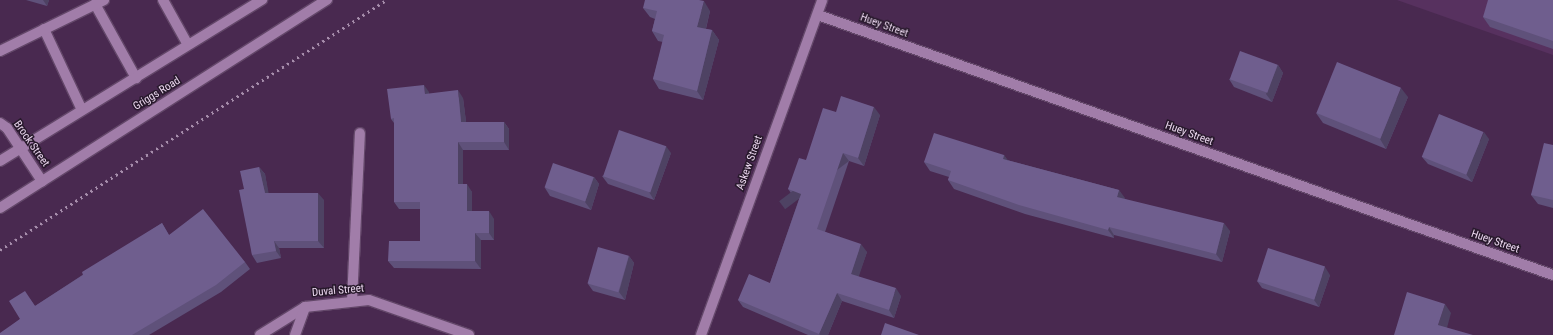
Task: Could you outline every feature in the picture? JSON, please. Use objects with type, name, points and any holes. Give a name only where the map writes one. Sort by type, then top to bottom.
[{"type":"street","points":[[3,46],[44,30],[104,0]]},
{"type":"street","points":[[163,0],[188,45]]},
{"type":"street","points":[[0,162],[20,148],[262,0]]},
{"type":"street","name":"Griggs Road","points":[[0,208],[327,0]]},
{"type":"street","name":"Askew Street","points":[[701,335],[818,15],[822,0]]},
{"type":"street","points":[[95,4],[136,78]]},
{"type":"street","name":"Huey Street","points":[[818,15],[1553,275]]},
{"type":"street","points":[[44,30],[82,110]]},
{"type":"street","name":"Brock Street","points":[[0,123],[20,148],[42,181]]},
{"type":"street","points":[[352,301],[360,133]]},
{"type":"street","name":"Duval Street","points":[[260,335],[305,307],[369,300],[469,335]]},
{"type":"street","points":[[296,335],[305,307]]},
{"type":"shaded area","points":[[1397,0],[1553,0],[1553,55]]},
{"type":"building","points":[[645,0],[704,1],[697,27],[712,30],[697,91],[653,79],[664,35],[652,31],[657,11],[643,8]]},
{"type":"building","points":[[1488,0],[1553,0],[1553,41],[1483,17]]},
{"type":"building","points":[[1240,51],[1278,65],[1267,93],[1230,79]]},
{"type":"building","points":[[1337,62],[1401,88],[1380,139],[1316,113]]},
{"type":"building","points":[[424,85],[425,94],[458,90],[461,122],[504,122],[504,142],[458,142],[458,184],[467,184],[467,211],[489,211],[489,233],[475,233],[475,261],[388,261],[389,241],[420,241],[420,202],[394,202],[394,118],[391,119],[387,89]]},
{"type":"building","points":[[841,96],[874,107],[858,158],[843,153],[817,229],[861,244],[851,274],[896,288],[889,310],[837,293],[819,334],[738,300],[749,274],[770,283],[801,194],[788,189],[799,158],[806,160],[823,108],[836,112]]},
{"type":"building","points":[[1439,114],[1484,132],[1466,175],[1422,157]]},
{"type":"building","points":[[619,130],[666,146],[650,193],[603,176]]},
{"type":"building","points":[[934,133],[1004,155],[1003,159],[1119,190],[1117,197],[1224,223],[1216,254],[1109,227],[1108,230],[1019,205],[948,180],[951,171],[924,162]]},
{"type":"building","points":[[1544,143],[1553,145],[1553,200],[1531,195]]},
{"type":"building","points":[[553,163],[594,177],[585,202],[545,188]]},
{"type":"building","points":[[259,167],[265,193],[318,193],[318,241],[274,241],[276,251],[252,255],[239,190],[244,189],[240,171]]},
{"type":"building","points":[[203,209],[245,262],[216,285],[132,335],[0,335],[0,333],[20,319],[9,301],[25,291],[35,306],[83,275],[82,272],[162,223],[169,235]]},
{"type":"building","points":[[598,247],[629,256],[618,292],[588,284]]},
{"type":"building","points":[[1268,248],[1325,267],[1314,300],[1257,281]]},
{"type":"building","points":[[1407,292],[1445,304],[1438,325],[1473,335],[1394,335]]},
{"type":"building","points":[[885,323],[919,335],[881,335]]},
{"type":"railway","points":[[0,250],[387,0]]}]
